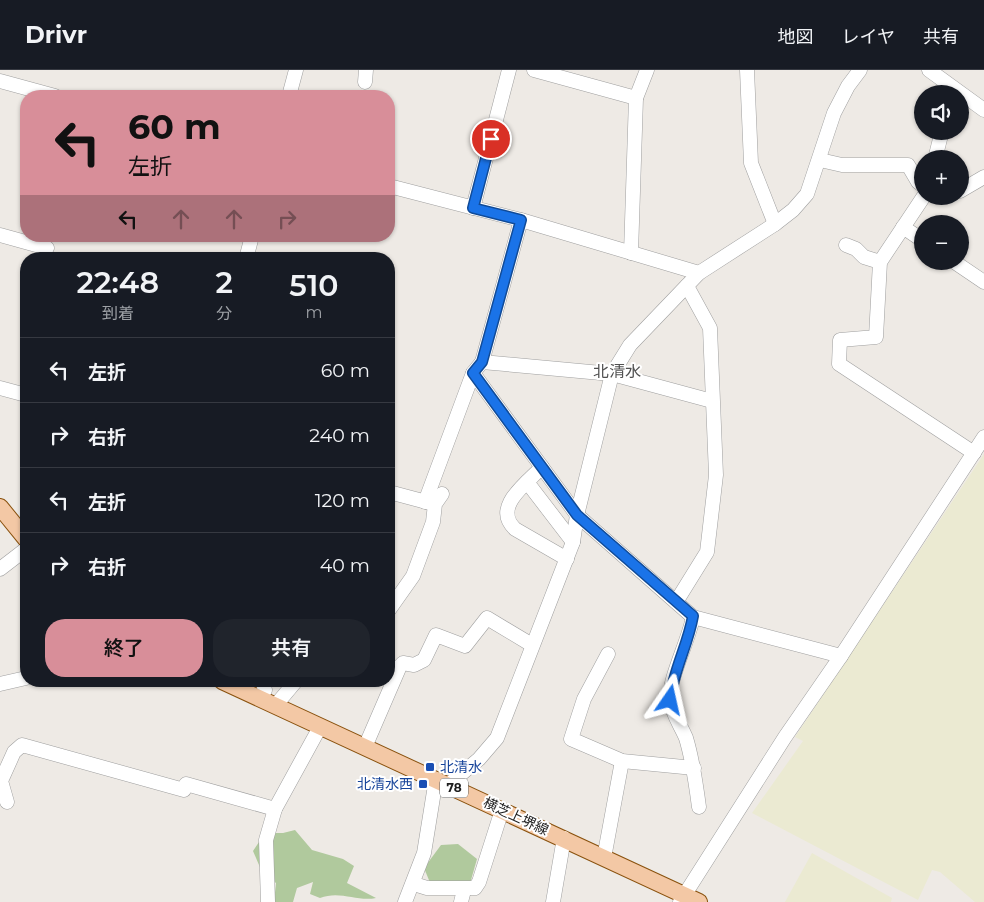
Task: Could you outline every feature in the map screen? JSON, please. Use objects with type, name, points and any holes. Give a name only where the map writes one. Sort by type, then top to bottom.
[{"type":"main road","points":[[0,507],[20,532]]},
{"type":"main road","name":"横芝上堺線","points":[[235,687],[564,838],[688,900]]},
{"type":"street","points":[[291,90],[296,70]]},
{"type":"street","points":[[473,208],[509,70]]},
{"type":"street","points":[[534,70],[636,98]]},
{"type":"street","points":[[631,253],[636,98],[647,70]]},
{"type":"street","points":[[747,70],[752,163],[775,224]]},
{"type":"street","points":[[405,902],[414,884],[442,782],[479,760],[497,738],[573,542],[577,515],[612,374],[630,345],[699,273],[775,224],[793,210],[807,194],[820,160],[834,113],[848,86],[860,70]]},
{"type":"street","points":[[929,70],[945,85]]},
{"type":"street","points":[[0,81],[33,90]]},
{"type":"street","points":[[969,101],[984,110]]},
{"type":"street","points":[[820,160],[842,166],[908,166],[914,176]]},
{"type":"street","points":[[969,186],[984,177]]},
{"type":"street","points":[[395,188],[521,220],[699,273]]},
{"type":"street","points":[[918,205],[880,262],[876,337],[840,340],[839,364],[974,453]]},
{"type":"street","points":[[395,602],[413,576],[433,522],[434,500],[477,368],[521,220]]},
{"type":"street","points":[[903,227],[914,235]]},
{"type":"street","points":[[0,235],[20,241]]},
{"type":"street","points":[[25,242],[47,248]]},
{"type":"street","points":[[846,246],[856,249],[864,257],[880,262]]},
{"type":"street","points":[[966,270],[984,282]]},
{"type":"street","points":[[676,602],[707,552],[716,474],[710,328],[686,286]]},
{"type":"street","points":[[477,368],[612,374],[712,401]]},
{"type":"street","points":[[477,368],[542,467],[577,515],[693,616],[841,656]]},
{"type":"street","points":[[0,388],[20,393]]},
{"type":"street","points":[[688,900],[785,737],[841,656],[984,437]]},
{"type":"street","points":[[542,467],[507,505],[506,515],[508,522],[567,559]]},
{"type":"street","points":[[527,482],[573,542]]},
{"type":"street","points":[[395,493],[434,500]]},
{"type":"street","points":[[0,569],[20,554]]},
{"type":"street","points":[[693,616],[688,639],[671,686],[670,700],[685,736],[694,768],[699,807]]},
{"type":"street","points":[[395,678],[403,663],[414,665],[424,660],[436,635],[465,646],[487,618],[532,645]]},
{"type":"street","points":[[608,654],[584,699],[571,739],[622,761],[694,768]]},
{"type":"street","points":[[0,684],[20,679]]},
{"type":"street","points":[[260,699],[265,690],[264,687]]},
{"type":"street","points":[[275,706],[291,687]]},
{"type":"street","points":[[365,747],[391,687]]},
{"type":"street","points":[[268,902],[266,840],[275,810],[320,727]]},
{"type":"street","points":[[7,802],[0,781],[14,752],[22,745],[275,810]]},
{"type":"street","points":[[604,858],[622,761]]},
{"type":"street","points":[[414,884],[463,896],[475,888],[479,882],[502,810]]},
{"type":"street","points":[[553,902],[564,838]]},
{"type":"green space","points":[[984,454],[984,902],[975,902],[940,872],[932,870],[918,900],[752,813],[803,741],[795,737]]},
{"type":"green space","points":[[295,830],[312,850],[343,859],[354,866],[347,883],[376,898],[362,899],[335,895],[320,898],[310,894],[313,882],[297,888],[293,902],[274,902],[276,883],[262,872],[253,851],[265,833],[283,833]]},
{"type":"green space","points":[[458,844],[477,859],[467,894],[431,885],[424,868],[441,845]]},
{"type":"green space","points":[[812,853],[892,898],[891,902],[785,902]]},
{"type":"place","name":"北清水","points":[[430,767]]},
{"type":"place","name":"北清水西","points":[[423,784]]},
{"type":"district","name":"北清水","points":[[617,371]]},
{"type":"route","points":[[491,139],[473,208],[521,220],[482,362],[473,373],[577,515],[693,616],[690,633],[671,686],[670,700]]}]
